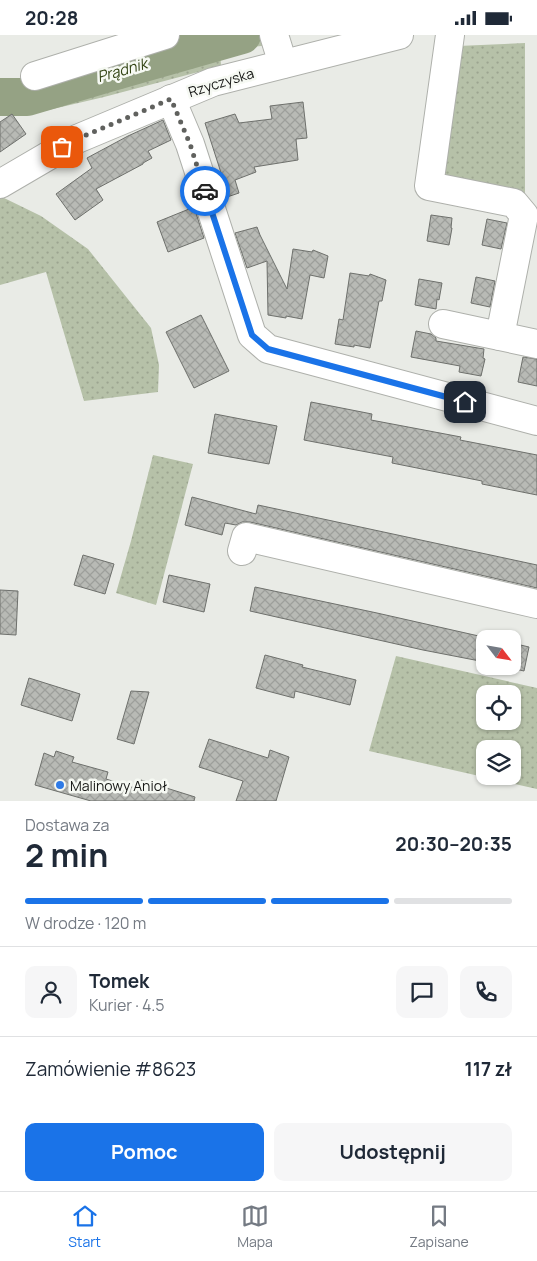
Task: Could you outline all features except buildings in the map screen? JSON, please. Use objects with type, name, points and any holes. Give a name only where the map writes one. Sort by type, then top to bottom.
[{"type":"street","points":[[35,76],[165,35]]},
{"type":"street","name":"Rzyczyska","points":[[0,185],[77,139],[214,82],[278,46],[399,35]]},
{"type":"street","points":[[450,35],[429,186],[514,203],[524,215],[500,336]]},
{"type":"street","points":[[171,99],[190,144],[252,335],[258,341],[268,349],[537,421]]},
{"type":"street","points":[[443,324],[537,344]]},
{"type":"street","points":[[242,551],[246,537],[537,604]]},
{"type":"green space","points":[[200,35],[269,35],[271,45],[220,50],[221,66],[23,116],[16,107],[0,105],[0,87],[15,88],[78,74]]},
{"type":"green space","points":[[525,43],[525,196],[438,180],[458,46]]},
{"type":"green space","points":[[0,196],[41,216],[88,249],[151,328],[159,365],[158,392],[84,401],[46,272],[0,285]]},
{"type":"green space","points":[[153,455],[193,464],[156,605],[116,593]]},
{"type":"green space","points":[[396,656],[537,688],[537,789],[519,785],[521,785],[521,740],[476,740],[476,775],[369,751]]},
{"type":"waterway","name":"Prądnik","points":[[0,97],[27,97],[242,35]]},
{"type":"way so far","points":[[62,147],[171,99],[190,144],[205,191]]},
{"type":"place","name":"Malinowy Anioł","points":[[60,785]]},
{"type":"route","points":[[205,191],[252,335],[268,349],[465,402]]}]
